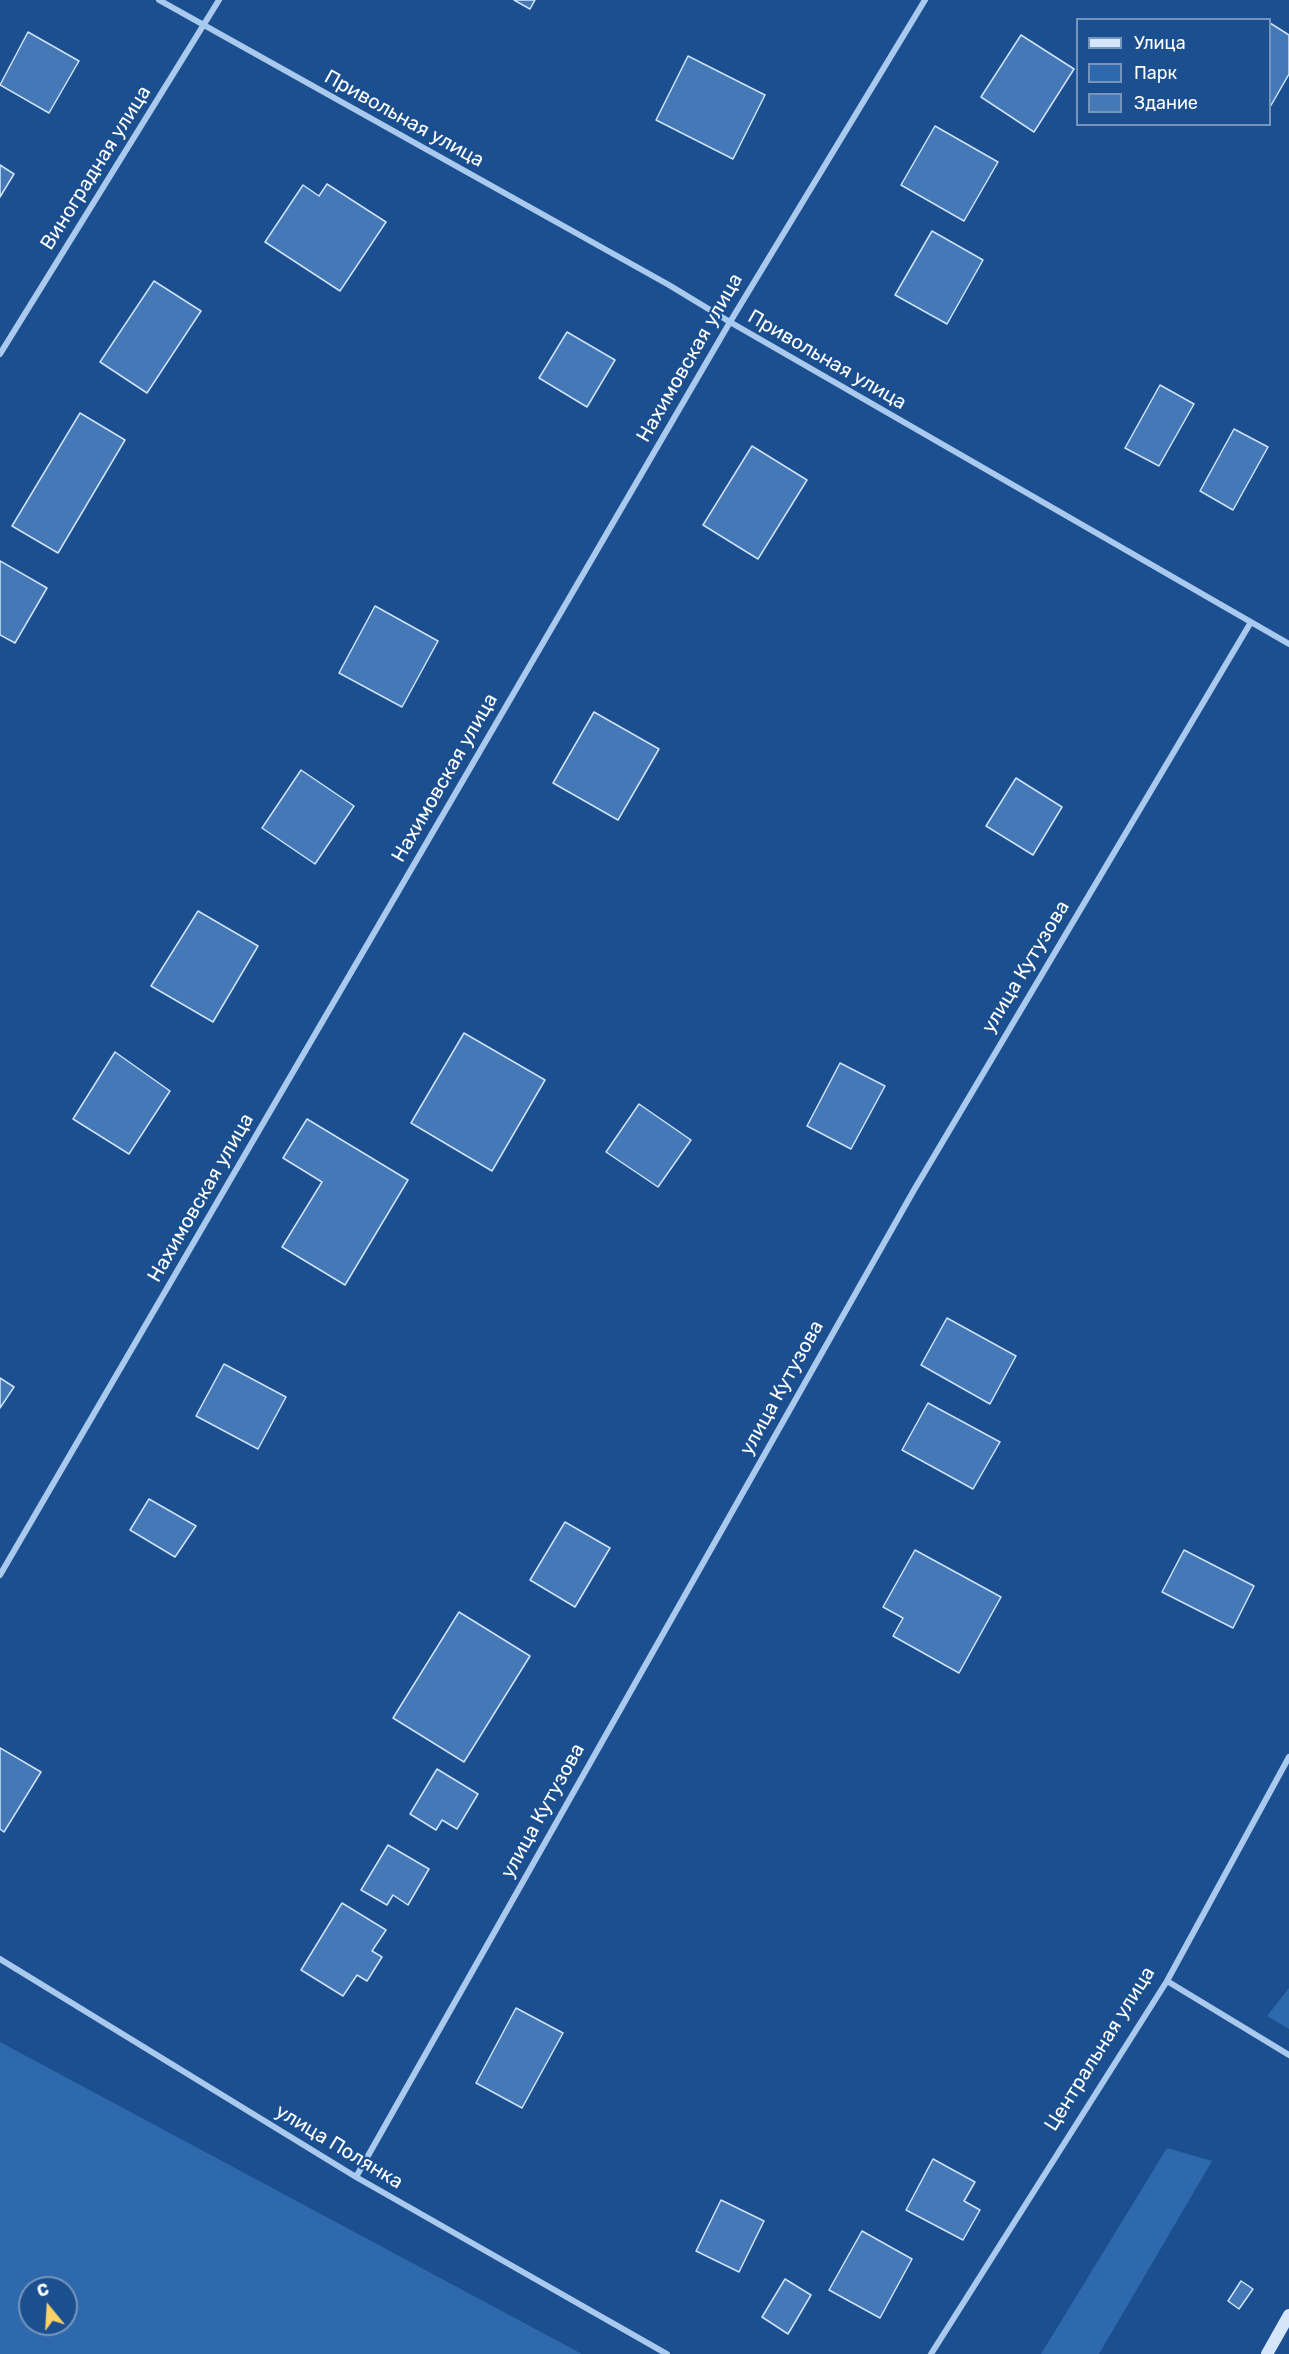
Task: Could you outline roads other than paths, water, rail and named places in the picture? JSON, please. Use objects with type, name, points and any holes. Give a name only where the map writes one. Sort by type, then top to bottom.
[{"type":"main road","points":[[1267,2354],[1289,2315]]},
{"type":"street","name":"Привольная улица","points":[[159,0],[658,279],[1289,644]]},
{"type":"street","name":"Виноградная улица","points":[[0,354],[219,0]]},
{"type":"street","name":"Нахимовская улица","points":[[0,1575],[730,322],[925,0]]},
{"type":"street","name":"улица Кутузова","points":[[356,2177],[914,1190],[1251,622]]},
{"type":"street","name":"Центральная улица","points":[[931,2354],[1167,1981],[1289,1757]]},
{"type":"street","name":"улица Полянка","points":[[0,1959],[356,2177],[667,2354]]},
{"type":"street","points":[[1167,1981],[1289,2055]]}]
